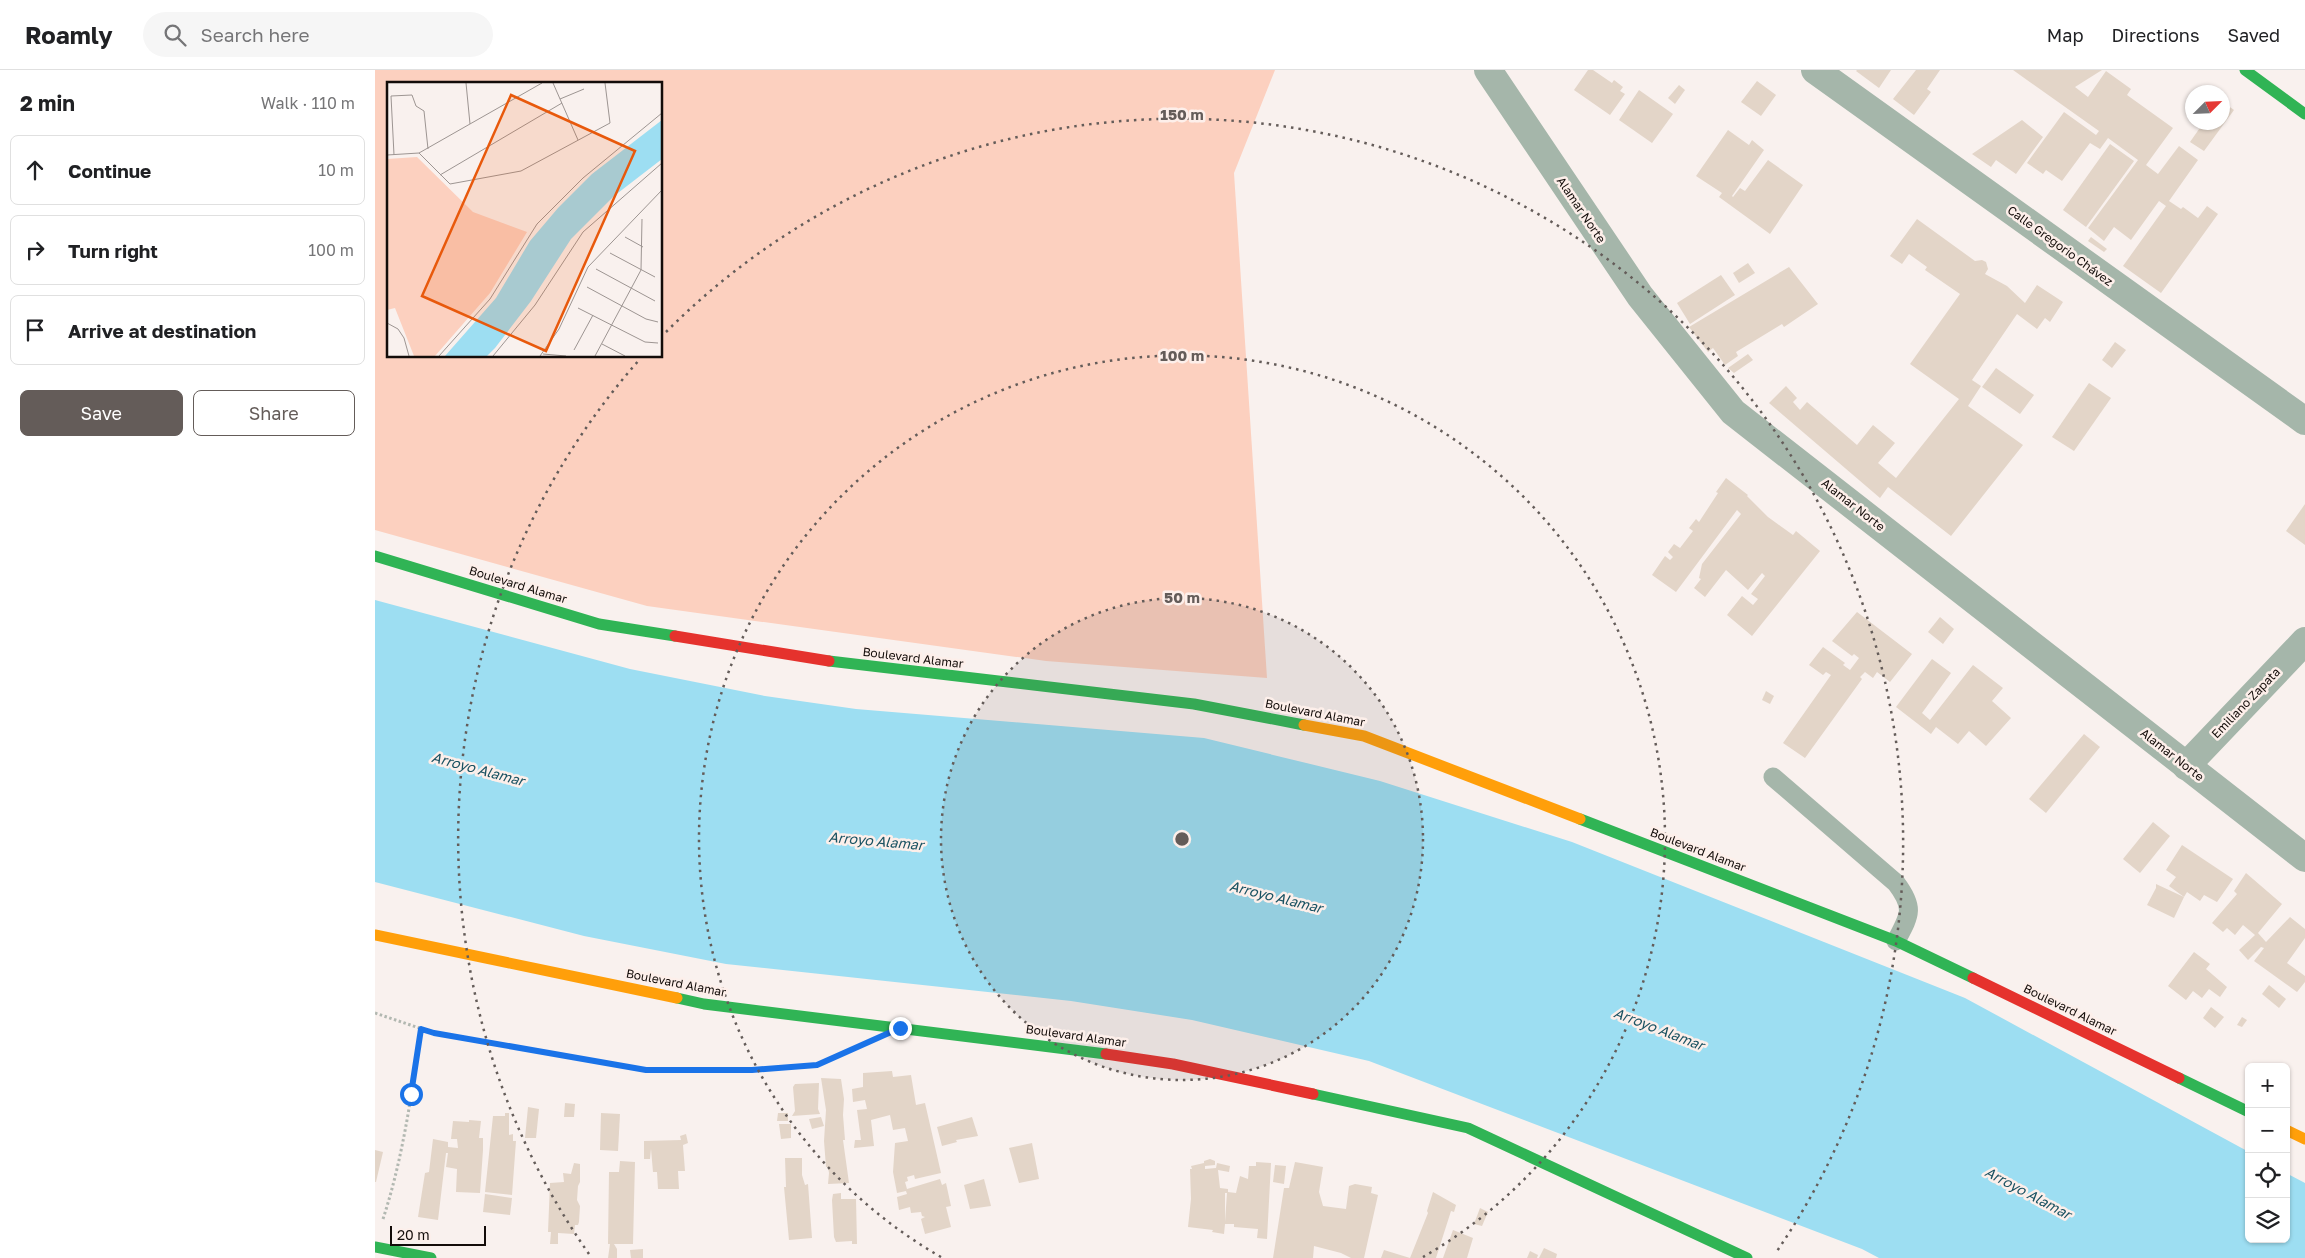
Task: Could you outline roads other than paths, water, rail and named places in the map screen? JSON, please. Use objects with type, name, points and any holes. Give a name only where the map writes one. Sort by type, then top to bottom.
[{"type":"main road","points":[[2245,70],[2305,114]]},
{"type":"main road","name":"Boulevard Alamar","points":[[375,556],[599,624],[856,665],[1193,704],[1364,736],[1896,941],[2245,1110]]},
{"type":"main road","name":"Boulevard Alamar","points":[[375,935],[704,1004],[1011,1041],[1173,1064],[1468,1128],[1747,1258]]},
{"type":"main road","points":[[2290,1132],[2305,1139]]},
{"type":"main road","points":[[375,1247],[431,1258]]},
{"type":"street","name":"Alamar Norte","points":[[1488,70],[1537,147],[1640,296],[1733,412],[2305,858]]},
{"type":"street","name":"Calle Gregorio Chávez","points":[[1815,70],[2305,421]]},
{"type":"street","name":"Emiliano Zapata","points":[[2186,766],[2303,648]]},
{"type":"lane","points":[[1773,777],[1896,883],[1907,898],[1910,914],[1896,941]]},
{"type":"water","name":"Arroyo Alamar","points":[[375,600],[630,669],[765,696],[856,709],[1204,738],[1380,781],[1572,842],[1965,998],[2245,1150],[2245,1243],[2290,1243],[2290,1175],[2305,1183],[2305,1258],[1879,1258],[1862,1249],[1369,1061],[1192,1020],[1071,1001],[726,964],[584,936],[375,882]]}]
